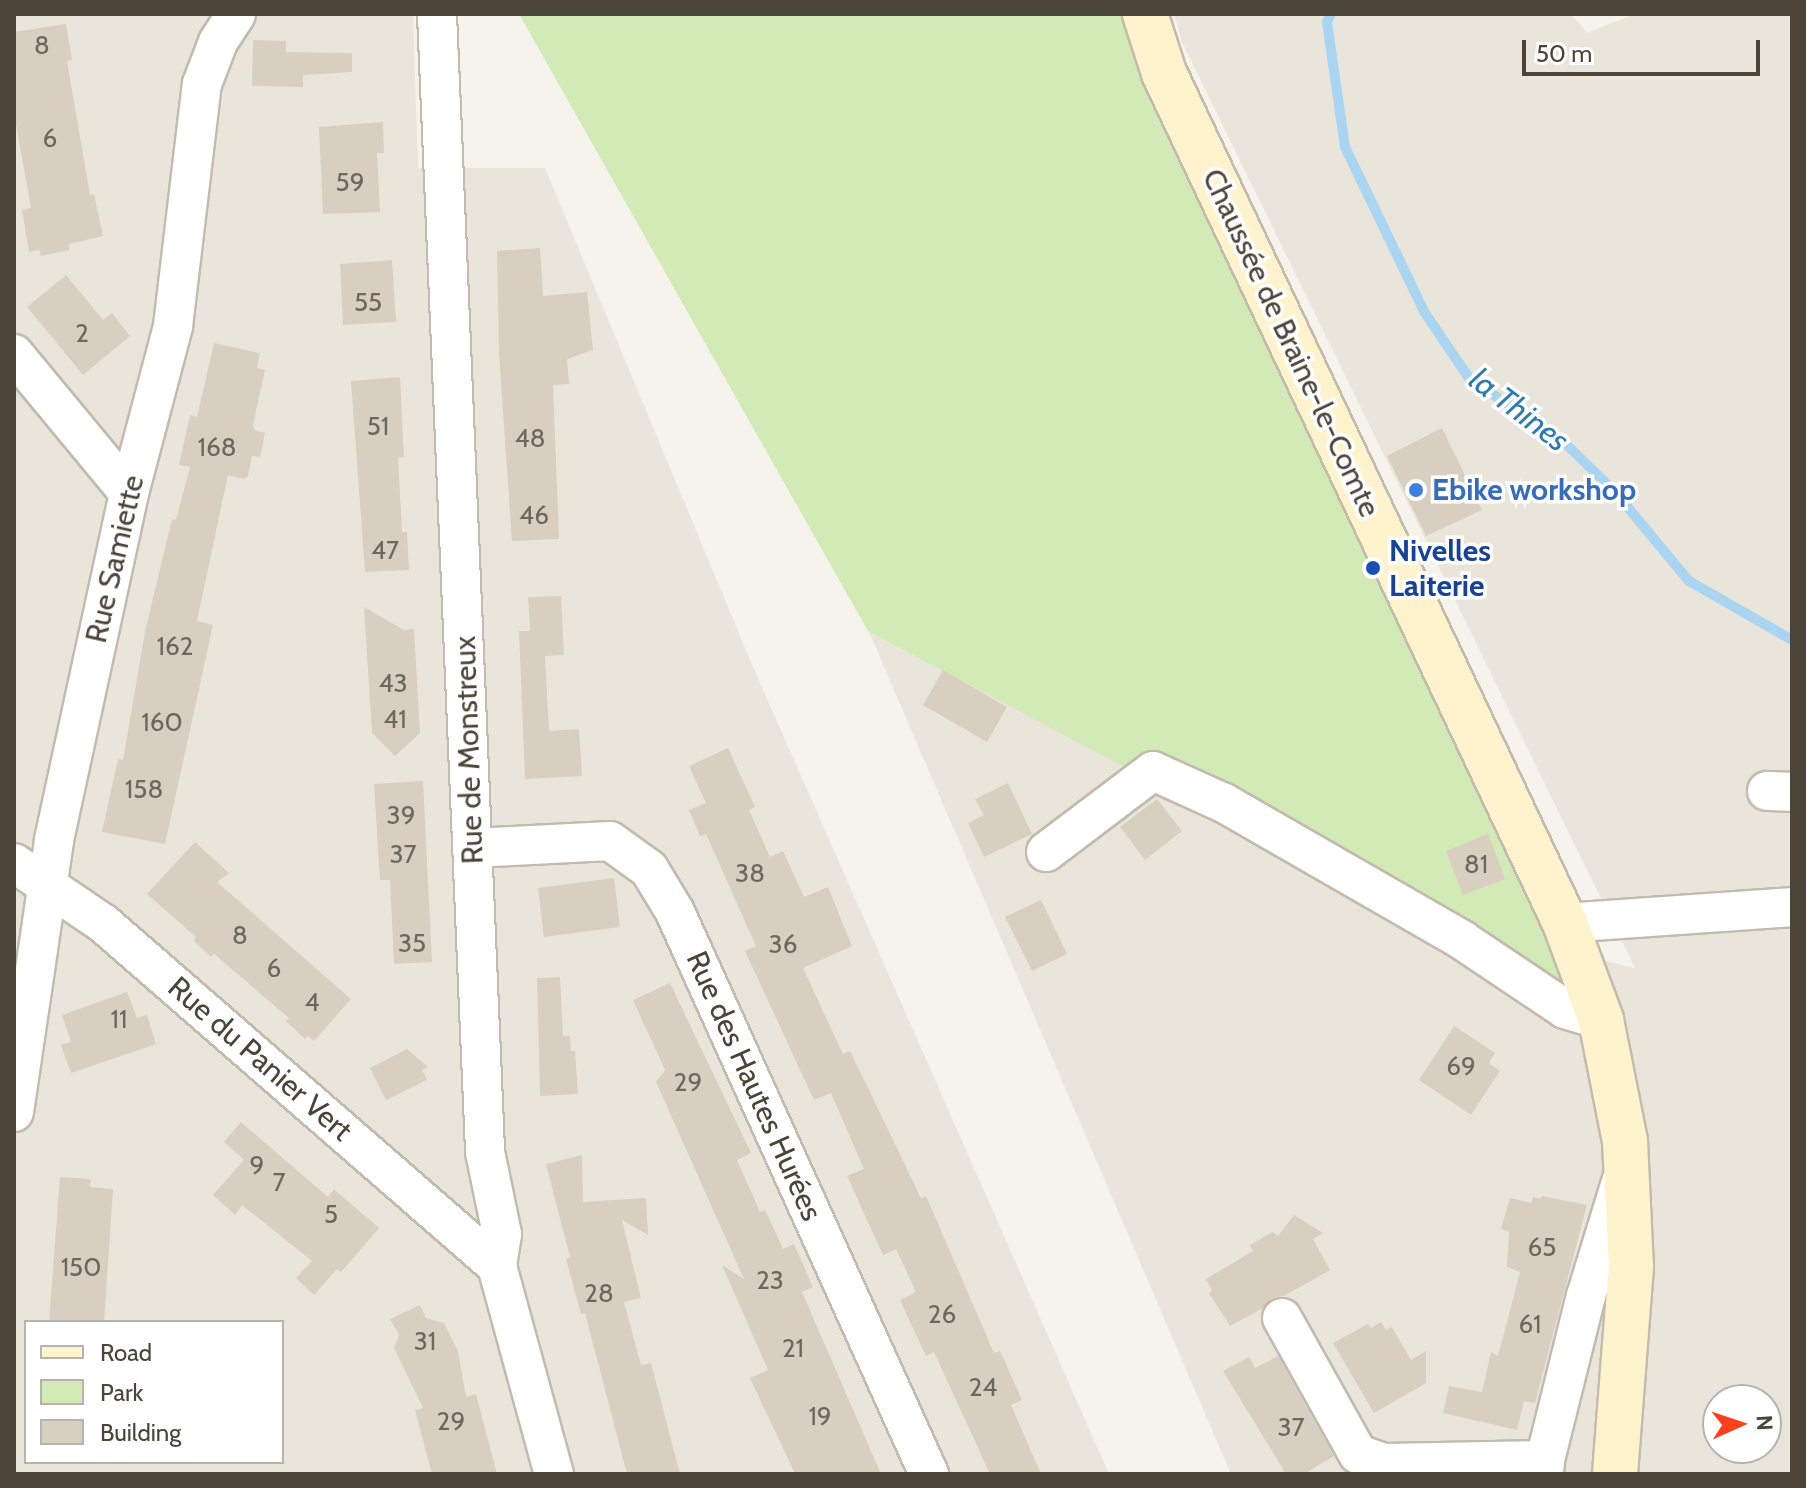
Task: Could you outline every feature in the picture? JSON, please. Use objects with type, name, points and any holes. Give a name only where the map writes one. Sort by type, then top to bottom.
[{"type":"street","name":"Rue Samiette","points":[[14,1112],[46,883],[129,493],[173,326],[202,84],[218,42],[236,14]]},
{"type":"street","name":"Chaussée de Braine-le-Comte","points":[[1145,14],[1164,73],[1565,923],[1601,1020],[1611,1060],[1627,1164],[1631,1266],[1615,1474]]},
{"type":"street","name":"Rue de Monstreux","points":[[430,15],[473,848],[485,1152],[502,1234],[497,1266],[554,1474]]},
{"type":"street","points":[[14,354],[129,493]]},
{"type":"street","points":[[1046,852],[1153,771],[1224,803],[1448,932],[1565,1009],[1601,1020]]},
{"type":"street","name":"Rue des Hautes Hurées","points":[[473,848],[610,841],[649,869],[675,912],[929,1474]]},
{"type":"street","name":"Rue du Panier Vert","points":[[14,863],[104,924],[497,1266]]},
{"type":"street","points":[[1565,923],[1792,907]]},
{"type":"street","name":"Chaussée de Braine-le-Comte","points":[[1282,1318],[1358,1454],[1384,1463],[1544,1467],[1586,1296],[1627,1164]]},
{"type":"shaded area","points":[[14,14],[413,14],[418,168],[545,168],[753,667],[1109,1474],[14,1474]]},
{"type":"shaded area","points":[[1174,14],[1571,14],[1587,33],[1635,14],[1792,14],[1792,1474],[1231,1474],[861,613],[1373,905],[1635,968],[1182,42]]},
{"type":"green space","points":[[519,14],[1145,14],[1601,1020],[868,631]]},
{"type":"building","points":[[66,24],[72,60],[67,61],[90,195],[94,194],[103,236],[69,244],[69,250],[41,256],[39,250],[29,252],[22,210],[31,208],[14,113],[14,32]]},
{"type":"building","points":[[253,40],[286,41],[286,52],[352,53],[352,72],[303,75],[303,87],[252,86]]},
{"type":"building","points":[[383,122],[384,153],[377,153],[380,212],[323,214],[319,127]]},
{"type":"building","points":[[540,248],[543,296],[587,292],[593,350],[567,359],[569,384],[553,385],[559,539],[512,541],[499,354],[497,251]]},
{"type":"building","points":[[392,260],[396,322],[343,325],[340,264]]},
{"type":"building","points":[[66,275],[103,320],[112,313],[130,336],[83,375],[27,307]]},
{"type":"building","points":[[214,343],[260,353],[257,368],[265,370],[253,425],[254,430],[265,433],[260,457],[252,456],[248,476],[244,479],[228,475],[197,621],[213,625],[165,844],[102,832],[118,759],[123,760],[145,632],[172,519],[176,520],[190,467],[179,465],[190,415],[197,417]]},
{"type":"building","points":[[400,377],[404,457],[398,457],[402,532],[407,532],[409,570],[365,572],[351,381]]},
{"type":"building","points":[[1442,428],[1482,510],[1426,536],[1387,456]]},
{"type":"building","points":[[561,596],[564,655],[545,656],[549,731],[579,729],[582,776],[525,779],[519,631],[530,631],[528,597]]},
{"type":"building","points":[[364,607],[404,630],[414,629],[420,733],[395,756],[372,733]]},
{"type":"building","points":[[943,670],[1007,707],[987,742],[923,705]]},
{"type":"building","points":[[728,748],[755,807],[749,810],[770,857],[783,851],[804,897],[828,887],[852,946],[803,968],[843,1054],[850,1051],[921,1198],[926,1196],[994,1353],[1000,1351],[1022,1400],[1011,1405],[1041,1474],[990,1474],[934,1352],[926,1356],[900,1300],[916,1292],[896,1249],[883,1255],[847,1176],[864,1169],[831,1093],[814,1100],[745,951],[756,946],[706,834],[700,836],[689,810],[706,803],[689,766]]},
{"type":"building","points":[[423,781],[432,962],[394,964],[390,880],[380,880],[374,784]]},
{"type":"building","points":[[1008,783],[1032,834],[984,857],[968,823],[984,815],[975,799]]},
{"type":"building","points":[[1157,799],[1182,831],[1145,860],[1120,827]]},
{"type":"building","points":[[1488,834],[1505,879],[1463,895],[1446,851]]},
{"type":"building","points":[[195,842],[229,873],[217,882],[351,999],[314,1041],[308,1036],[305,1039],[286,1021],[289,1018],[214,954],[211,957],[194,941],[196,937],[147,894]]},
{"type":"building","points":[[614,878],[620,927],[544,937],[538,888]]},
{"type":"building","points":[[1041,900],[1067,954],[1032,971],[1005,917]]},
{"type":"building","points":[[560,977],[563,1036],[570,1036],[571,1051],[575,1051],[578,1094],[540,1096],[537,978]]},
{"type":"building","points":[[670,983],[751,1153],[737,1160],[760,1212],[765,1210],[783,1249],[794,1244],[813,1287],[802,1292],[881,1474],[795,1474],[750,1378],[768,1370],[722,1265],[744,1279],[656,1082],[665,1070],[633,1000]]},
{"type":"building","points":[[127,992],[137,1018],[147,1015],[156,1044],[71,1073],[61,1045],[71,1042],[62,1015]]},
{"type":"building","points":[[1454,1026],[1495,1053],[1489,1063],[1500,1071],[1471,1115],[1419,1080]]},
{"type":"building","points":[[407,1049],[428,1067],[422,1070],[427,1080],[386,1100],[370,1068]]},
{"type":"building","points":[[241,1122],[328,1197],[334,1189],[379,1228],[341,1272],[337,1269],[314,1295],[296,1278],[312,1261],[242,1205],[235,1215],[213,1195],[244,1160],[224,1142]]},
{"type":"building","points":[[582,1155],[583,1202],[646,1198],[648,1235],[622,1220],[641,1298],[624,1302],[641,1365],[651,1363],[680,1474],[627,1474],[585,1313],[581,1314],[566,1259],[570,1257],[546,1164]]},
{"type":"building","points":[[60,1177],[91,1179],[90,1187],[113,1189],[104,1320],[49,1320]]},
{"type":"building","points":[[1542,1196],[1587,1205],[1535,1403],[1524,1401],[1517,1430],[1443,1413],[1449,1386],[1482,1392],[1491,1352],[1498,1356],[1520,1272],[1507,1267],[1509,1232],[1501,1229],[1510,1198],[1531,1203],[1533,1197],[1540,1199]]},
{"type":"building","points":[[1294,1215],[1323,1233],[1313,1239],[1330,1270],[1284,1296],[1272,1298],[1263,1308],[1230,1326],[1209,1293],[1212,1291],[1206,1279],[1253,1251],[1250,1245],[1272,1232],[1278,1236]]},
{"type":"building","points":[[420,1305],[426,1318],[444,1323],[458,1351],[466,1397],[476,1394],[497,1474],[432,1474],[415,1410],[423,1408],[394,1348],[399,1335],[390,1319]]},
{"type":"building","points":[[1381,1322],[1386,1330],[1392,1327],[1411,1360],[1426,1351],[1426,1383],[1374,1413],[1333,1343],[1368,1324],[1371,1328]]},
{"type":"building","points":[[1278,1356],[1334,1456],[1304,1474],[1286,1474],[1223,1371],[1249,1357],[1255,1368]]},
{"type":"waterway","name":"la Thines","points":[[1331,14],[1327,22],[1345,147],[1425,313],[1469,378],[1566,444],[1615,492],[1689,581],[1792,640]]},
{"type":"place","name":"Ebike workshop","points":[[1416,490]]},
{"type":"place","name":"Nivelles Laiterie","points":[[1373,568]]}]
